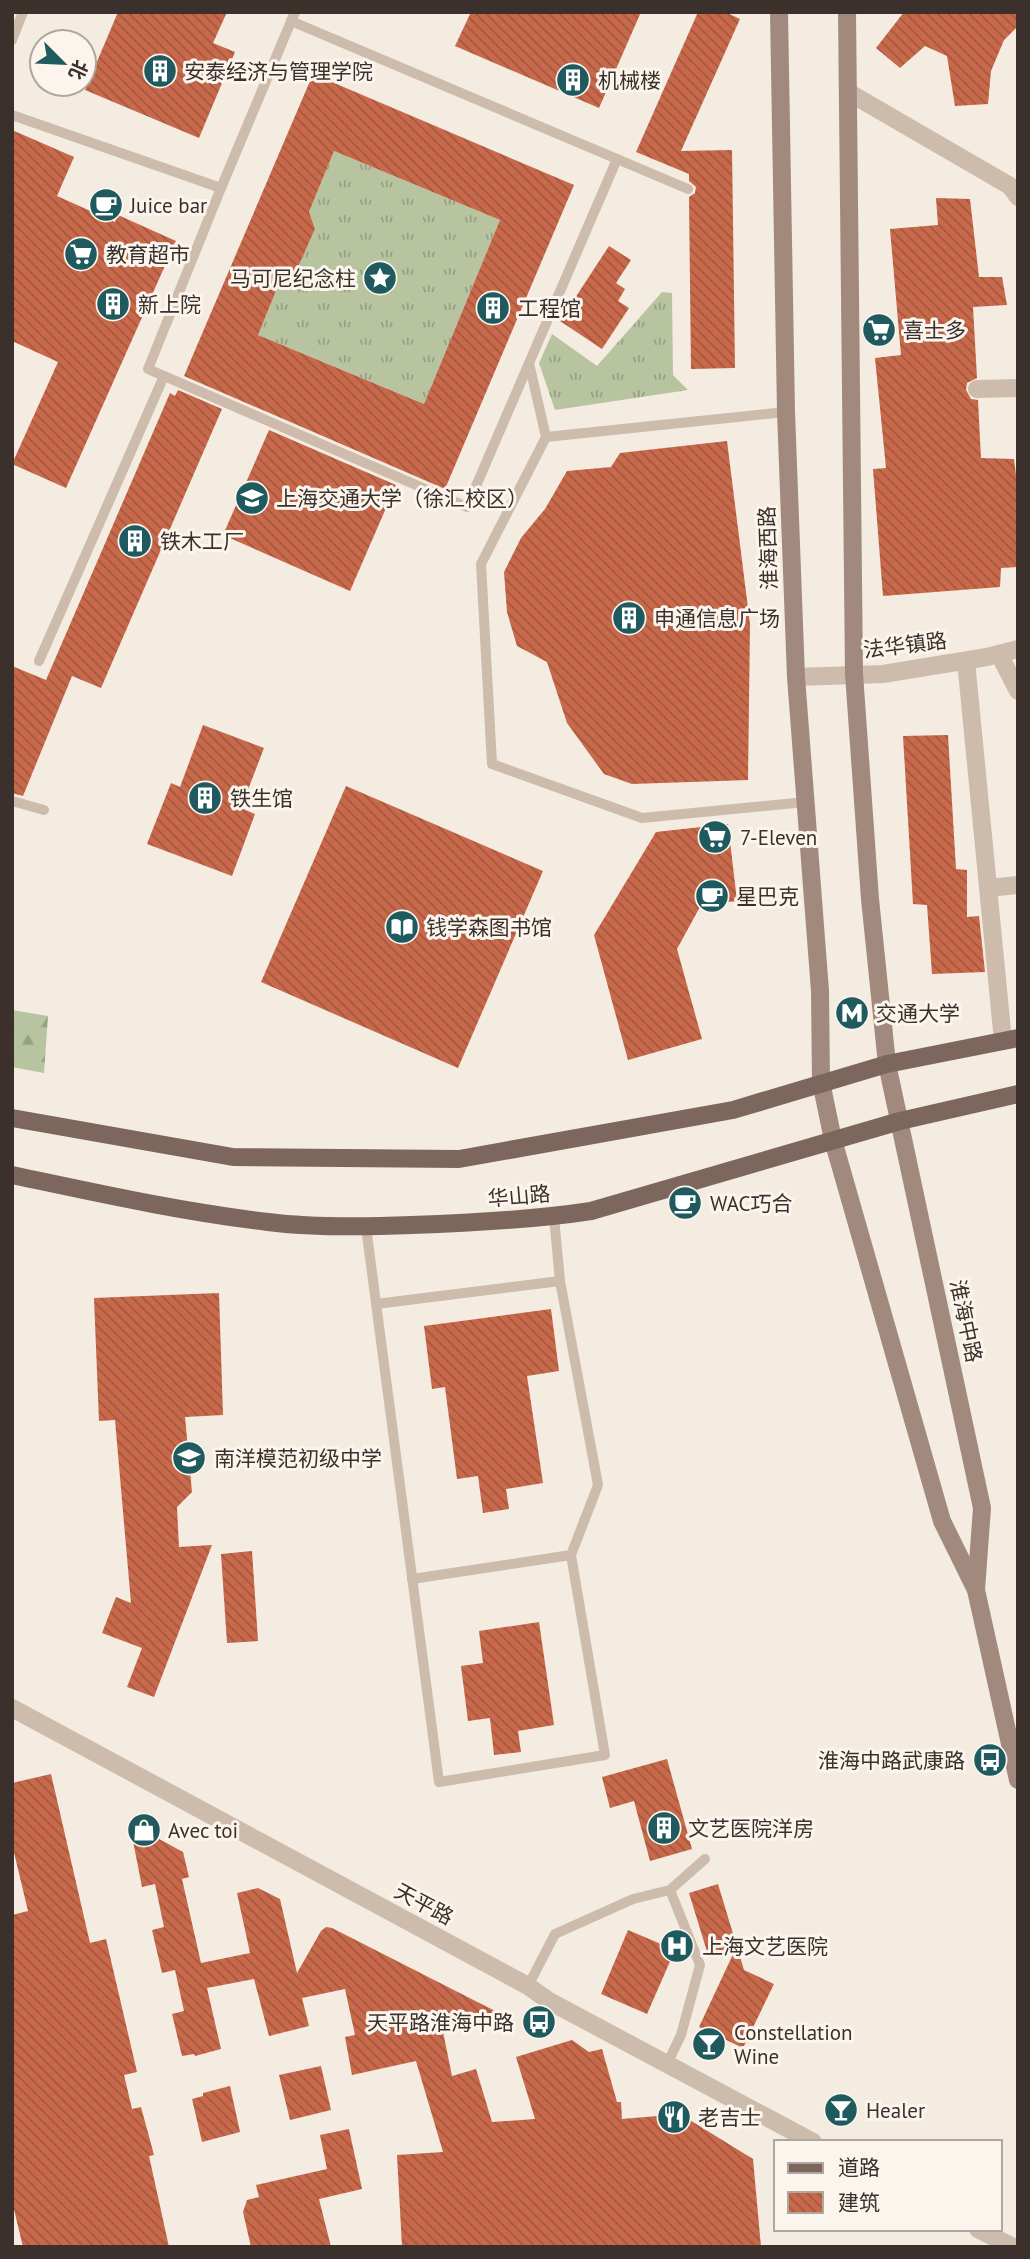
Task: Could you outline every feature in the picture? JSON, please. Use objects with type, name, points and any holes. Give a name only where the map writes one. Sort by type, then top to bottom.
[{"type":"main road","name":"淮海西路","points":[[779,12],[786,412],[796,677],[820,991],[821,1082]]},
{"type":"main road","points":[[847,12],[854,674],[870,899],[887,1064]]},
{"type":"main road","name":"华山路","points":[[12,1118],[233,1157],[459,1159],[733,1110],[887,1064],[1010,1039]]},
{"type":"main road","name":"淮海中路","points":[[887,1064],[982,1508],[976,1590]]},
{"type":"main road","name":"淮海中路","points":[[821,1082],[833,1140],[942,1521],[976,1590],[1018,1780]]},
{"type":"main road","name":"华山路","points":[[12,1175],[149,1205],[296,1224],[366,1227],[554,1217],[592,1211],[900,1121],[1018,1094]]},
{"type":"street","points":[[848,92],[1010,186],[1018,197]]},
{"type":"street","points":[[977,389],[1018,388]]},
{"type":"street","name":"法华镇路","points":[[796,677],[884,674],[966,661],[1018,649]]},
{"type":"street","points":[[999,654],[1018,691]]},
{"type":"street","points":[[966,661],[988,888],[1010,1039]]},
{"type":"street","points":[[988,888],[1018,885]]},
{"type":"street","name":"天平路","points":[[12,1708],[809,2140]]},
{"type":"street","points":[[982,2231],[1013,2247]]},
{"type":"lane","points":[[12,40],[23,12]]},
{"type":"lane","points":[[617,159],[467,507],[148,369],[293,17],[688,189]]},
{"type":"lane","points":[[12,115],[221,188]]},
{"type":"lane","points":[[529,363],[546,437],[481,564],[492,764],[642,818],[806,802]]},
{"type":"lane","points":[[39,661],[164,376]]},
{"type":"lane","points":[[546,437],[786,412]]},
{"type":"lane","points":[[12,801],[44,810]]},
{"type":"lane","points":[[366,1227],[439,1783],[605,1755],[571,1555],[598,1485],[560,1281],[554,1217]]},
{"type":"lane","points":[[376,1304],[560,1281]]},
{"type":"lane","points":[[412,1579],[571,1555]]},
{"type":"lane","points":[[528,1986],[555,1934],[633,1899],[670,1891],[705,1859]]},
{"type":"lane","points":[[667,2064],[681,2035],[700,1965],[670,1891]]},
{"type":"green space","points":[[334,151],[500,220],[424,404],[258,335],[280,281],[296,272],[315,229],[309,212]]},
{"type":"green space","points":[[662,292],[672,293],[673,375],[688,390],[555,410],[539,363],[552,334],[597,366]]},
{"type":"green space","points":[[12,1010],[48,1016],[44,1073],[12,1067]]},
{"type":"building","name":"安泰经济与管理学院","points":[[118,12],[227,12],[213,43],[235,52],[199,138],[98,95],[98,59]]},
{"type":"building","name":"机械楼","points":[[471,12],[641,12],[599,108],[455,46]]},
{"type":"building","points":[[698,12],[725,12],[740,19],[681,151],[732,150],[735,368],[691,369],[689,197],[695,193],[696,187],[689,181],[689,174],[636,152]]},
{"type":"building","points":[[904,12],[1018,12],[1018,26],[1004,40],[991,71],[988,104],[955,106],[947,56],[925,46],[900,68],[876,48]]},
{"type":"building","name":"工程馆","points":[[313,74],[574,185],[445,489],[184,376]],"holes":[[[334,151],[500,220],[424,404],[258,335],[280,281],[296,272],[315,229],[309,212]]]},
{"type":"building","name":"新上院","points":[[12,130],[74,157],[57,196],[115,222],[118,215],[176,241],[66,488],[12,464],[58,362],[12,341]]},
{"type":"building","points":[[936,198],[970,199],[979,277],[1002,277],[1007,305],[973,307],[977,378],[967,383],[966,390],[971,399],[978,400],[981,458],[1014,459],[1018,492],[1018,567],[1001,568],[1000,587],[883,596],[873,469],[886,468],[875,358],[901,355],[890,229],[938,225]]},
{"type":"building","points":[[609,246],[631,260],[616,283],[625,289],[618,301],[629,308],[602,349],[560,321]]},
{"type":"building","name":"铁木工厂","points":[[178,390],[222,409],[101,688],[72,676],[23,796],[12,793],[12,666],[46,680],[170,393],[175,396]]},
{"type":"building","points":[[269,430],[396,485],[350,591],[223,535]]},
{"type":"building","name":"申通信息广场","points":[[727,441],[750,624],[748,780],[632,784],[604,774],[567,723],[547,662],[517,646],[507,612],[504,572],[521,538],[545,509],[567,471],[611,467],[620,453]]},
{"type":"building","name":"铁生馆","points":[[203,725],[264,748],[241,808],[255,814],[232,876],[147,844],[171,783],[180,787]]},
{"type":"building","points":[[948,735],[956,869],[967,870],[967,917],[979,916],[985,972],[932,974],[927,905],[913,904],[903,736]]},
{"type":"building","name":"钱学森图书馆","points":[[346,786],[543,871],[458,1068],[261,982]]},
{"type":"building","points":[[728,824],[737,901],[701,905],[677,949],[702,1039],[628,1060],[594,935],[656,832]]},
{"type":"building","points":[[219,1293],[223,1415],[185,1417],[192,1492],[177,1507],[179,1547],[212,1545],[154,1697],[127,1687],[142,1648],[102,1633],[116,1597],[131,1603],[115,1420],[99,1421],[94,1298]]},
{"type":"building","points":[[551,1309],[559,1371],[527,1376],[543,1483],[506,1489],[509,1509],[483,1513],[478,1476],[457,1479],[445,1387],[432,1389],[424,1326]]},
{"type":"building","points":[[252,1551],[258,1641],[227,1643],[221,1554]]},
{"type":"building","points":[[539,1622],[554,1725],[518,1731],[521,1752],[494,1755],[490,1718],[468,1721],[461,1666],[483,1663],[479,1631]]},
{"type":"building","name":"文艺医院洋房","points":[[667,1759],[692,1849],[650,1861],[634,1801],[610,1808],[602,1777]]},
{"type":"building","points":[[51,1774],[90,1943],[106,1939],[137,2072],[124,2075],[132,2109],[141,2107],[154,2155],[149,2156],[169,2247],[23,2247],[12,2201],[12,1915],[28,1911],[12,1844],[12,1783]]},
{"type":"building","points":[[148,1833],[183,1852],[189,1877],[182,1879],[201,1963],[250,1953],[237,1893],[258,1888],[280,1899],[297,1973],[321,1931],[326,1927],[332,1928],[501,2014],[442,2027],[452,2076],[476,2069],[492,2122],[535,2119],[516,2057],[572,2040],[589,2052],[602,2049],[617,2102],[621,2102],[622,2119],[680,2114],[753,2159],[761,2247],[402,2247],[397,2155],[443,2152],[416,2061],[352,2075],[345,2037],[355,2035],[345,1989],[302,1998],[309,2026],[269,2036],[254,1979],[207,1988],[221,2049],[195,2056],[182,2056],[172,2014],[184,2011],[175,1970],[162,1973],[152,1930],[164,1927],[155,1884],[142,1887],[132,1836]]},
{"type":"building","points":[[718,1884],[744,1970],[774,1984],[743,2048],[699,2027],[735,1950],[709,1958],[689,1893]]},
{"type":"building","points":[[628,1930],[675,1950],[647,2014],[601,1994]]},
{"type":"building","points":[[321,2066],[331,2110],[290,2120],[279,2075]]},
{"type":"building","points":[[230,2086],[240,2132],[202,2142],[192,2099],[203,2096],[203,2093]]},
{"type":"building","points":[[349,2129],[362,2189],[319,2199],[331,2247],[251,2247],[243,2212],[247,2200],[259,2197],[256,2185],[327,2169],[320,2135]]},
{"type":"place","name":"安泰经济与管理学院","points":[[160,71]]},
{"type":"place","name":"机械楼","points":[[573,80]]},
{"type":"place","name":"Juice bar","points":[[106,205]]},
{"type":"place","name":"教育超市","points":[[81,254]]},
{"type":"place","name":"马可尼纪念柱","points":[[380,278]]},
{"type":"place","name":"新上院","points":[[113,304]]},
{"type":"place","name":"工程馆","points":[[493,308]]},
{"type":"place","name":"喜士多","points":[[879,330]]},
{"type":"place","name":"上海交通大学（徐汇校区）","points":[[252,498]]},
{"type":"place","name":"铁木工厂","points":[[135,541]]},
{"type":"place","name":"申通信息广场","points":[[629,618]]},
{"type":"place","name":"铁生馆","points":[[205,798]]},
{"type":"place","name":"7-Eleven","points":[[715,837]]},
{"type":"place","name":"星巴克","points":[[712,896]]},
{"type":"place","name":"钱学森图书馆","points":[[402,927]]},
{"type":"place","name":"交通大学","points":[[852,1013]]},
{"type":"place","name":"WAC巧合","points":[[685,1203]]},
{"type":"place","name":"南洋模范初级中学","points":[[189,1458]]},
{"type":"place","name":"淮海中路武康路","points":[[990,1760]]},
{"type":"place","name":"文艺医院洋房","points":[[664,1828]]},
{"type":"place","name":"Avec toi","points":[[144,1830]]},
{"type":"place","name":"上海文艺医院","points":[[677,1946]]},
{"type":"place","name":"天平路淮海中路","points":[[539,2022]]},
{"type":"place","name":"Constellation Wine","points":[[709,2044]]},
{"type":"place","name":"Healer","points":[[841,2110]]},
{"type":"place","name":"老吉士","points":[[674,2117]]}]
